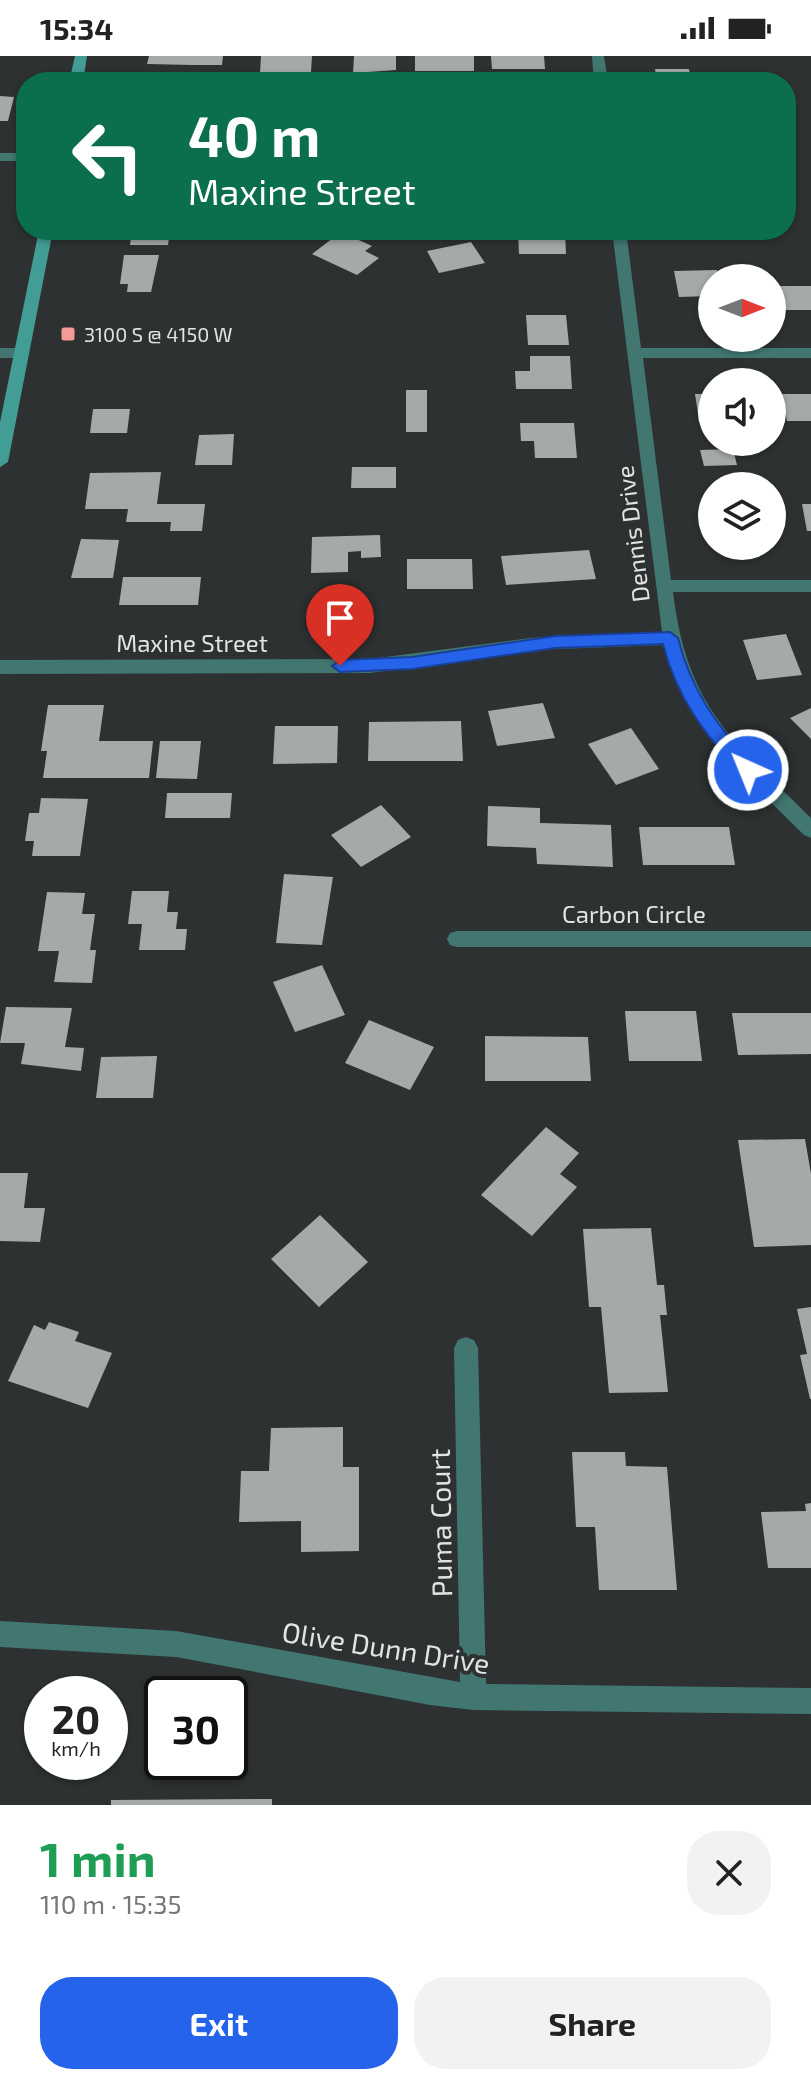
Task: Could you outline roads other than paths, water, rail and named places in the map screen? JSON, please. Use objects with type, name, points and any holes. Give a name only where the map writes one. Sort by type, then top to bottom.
[{"type":"main road","points":[[0,462],[44,240]]},
{"type":"street","name":"Dennis Drive","points":[[620,240],[670,638],[684,685],[717,738],[811,830]]},
{"type":"street","points":[[0,353],[22,353]]},
{"type":"street","points":[[635,353],[811,353]]},
{"type":"street","points":[[663,586],[811,586]]},
{"type":"street","name":"Maxine Street","points":[[0,667],[392,665],[531,644],[670,638]]},
{"type":"street","name":"Carbon Circle","points":[[457,939],[811,939]]},
{"type":"street","name":"Puma Court","points":[[466,1348],[473,1697]]},
{"type":"street","name":"Olive Dunn Drive","points":[[0,1634],[176,1644],[430,1692],[473,1697],[811,1701]]},
{"type":"place","name":"3100 S @ 4150 W","points":[[68,334]]}]
